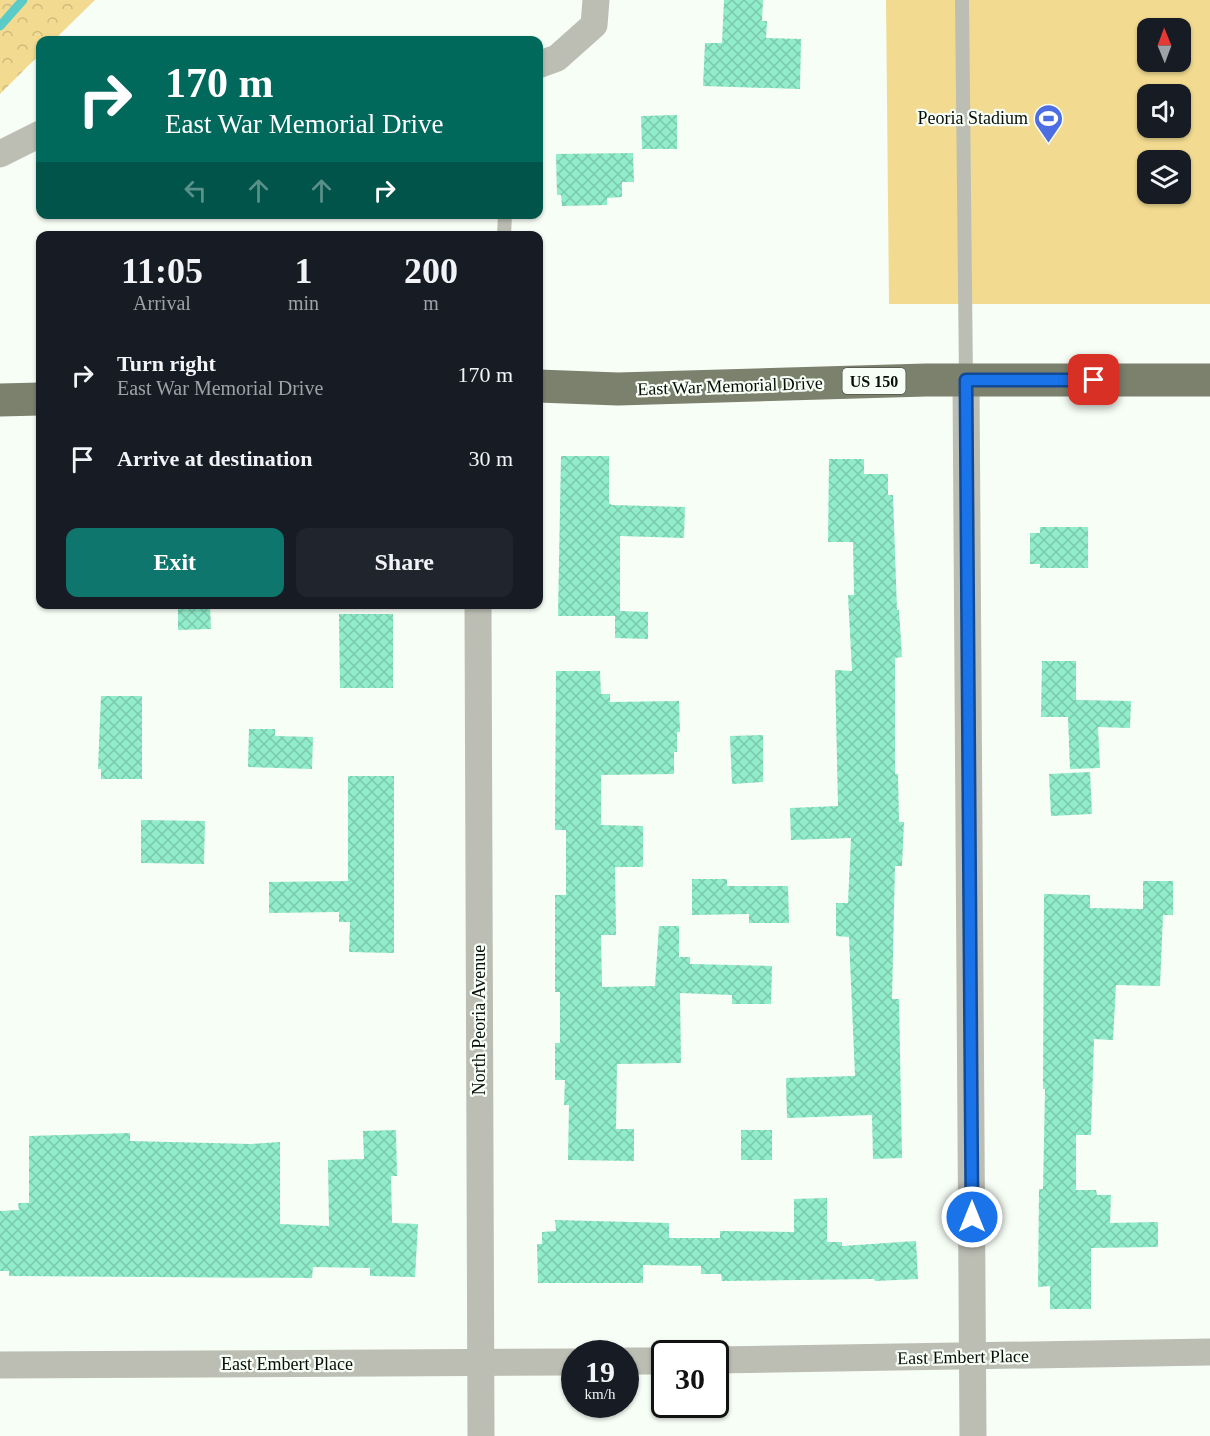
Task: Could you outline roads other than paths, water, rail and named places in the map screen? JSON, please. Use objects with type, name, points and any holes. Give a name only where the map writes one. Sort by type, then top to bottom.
[{"type":"highway","name":"East War Memorial Drive","points":[[543,386],[618,390],[966,380],[1210,380]]},
{"type":"highway","points":[[0,400],[36,399]]},
{"type":"street","points":[[543,63],[556,58],[594,25],[596,0]]},
{"type":"street","points":[[0,154],[36,136]]},
{"type":"street","points":[[966,380],[973,1436]]},
{"type":"street","name":"North Peoria Avenue","points":[[478,609],[481,1436]]},
{"type":"street","name":"East Embert Place","points":[[729,1360],[973,1358],[1210,1352]]},
{"type":"street","name":"East Embert Place","points":[[0,1365],[561,1362]]},
{"type":"lane","points":[[962,0],[966,380]]},
{"type":"waterway","points":[[0,26],[23,0]]},
{"type":"place","name":"Peoria Stadium","points":[[1049,144]]}]
